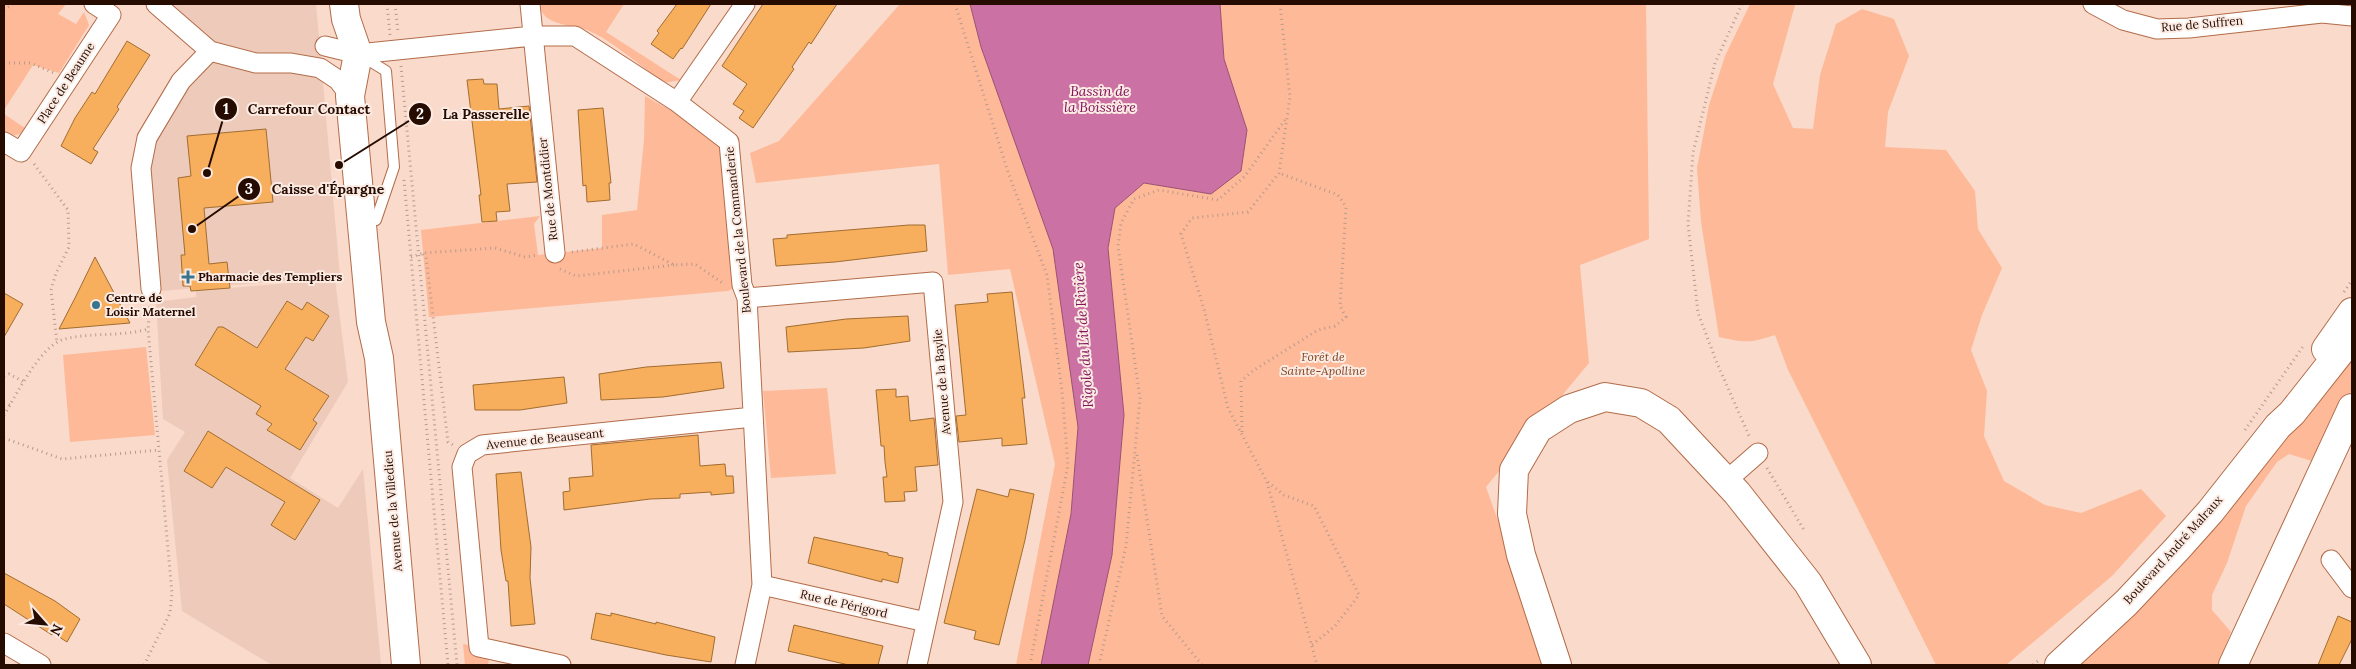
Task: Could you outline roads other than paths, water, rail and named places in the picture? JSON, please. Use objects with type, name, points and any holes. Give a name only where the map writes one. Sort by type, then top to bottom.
[{"type":"street","name":"Place de Beaume","points":[[4,142],[21,152],[111,15],[94,4]]},
{"type":"street","points":[[156,4],[210,52],[256,63],[291,63],[320,68],[338,80],[350,96]]},
{"type":"street","name":"Rue de Montdidier","points":[[530,4],[552,260]]},
{"type":"street","points":[[677,102],[744,4]]},
{"type":"street","name":"Rue de Suffren","points":[[2093,4],[2123,20],[2157,29],[2189,28],[2286,15],[2322,13],[2352,16]]},
{"type":"street","points":[[291,63],[325,46],[350,9]]},
{"type":"street","name":"Avenue de la Villedieu","points":[[350,9],[365,95],[376,220],[381,321],[378,358]]},
{"type":"street","name":"Boulevard de la Commanderie","points":[[325,46],[358,54],[533,36],[575,36],[677,102],[729,142],[744,292],[762,585],[745,665]]},
{"type":"street","points":[[151,289],[141,168],[147,138],[181,81],[210,52]]},
{"type":"street","points":[[320,68],[358,54]]},
{"type":"street","name":"Avenue de la Villedieu","points":[[358,54],[350,96],[371,322],[378,358],[406,665]]},
{"type":"street","name":"Avenue de la Baylie","points":[[744,292],[933,282],[953,502],[917,665]]},
{"type":"street","name":"Boulevard André Malraux","points":[[2278,426],[2287,405],[2346,304]]},
{"type":"street","name":"Boulevard André Malraux","points":[[2050,662],[2126,603],[2177,549],[2210,512],[2278,426],[2292,413],[2352,337]]},
{"type":"street","points":[[1557,665],[1522,555],[1512,514],[1514,470],[1538,429],[1568,409],[1605,397],[1641,403],[1669,420],[1726,481],[1808,583],[1857,665]]},
{"type":"street","points":[[2234,665],[2352,408]]},
{"type":"street","name":"Avenue de Beauseant","points":[[561,665],[479,647],[462,467],[467,454],[482,445],[753,417]]},
{"type":"street","points":[[1726,481],[1758,453]]},
{"type":"street","points":[[2331,560],[2352,588]]},
{"type":"street","name":"Rue de Périgord","points":[[762,585],[926,622]]},
{"type":"street","points":[[4,643],[41,665]]},
{"type":"water","name":"Bassin de la Boissière","points":[[970,4],[1220,4],[1224,59],[1247,130],[1241,171],[1211,194],[1144,183],[1115,208],[1108,248],[1124,415],[1112,555],[1088,665],[1041,665],[1071,514],[1078,427],[1053,249],[981,47]]},
{"type":"place","name":"La Passerelle","points":[[339,165]]},
{"type":"place","name":"Carrefour Contact","points":[[207,173]]},
{"type":"place","name":"Caisse d'Épargne","points":[[192,229]]},
{"type":"place","name":"Pharmacie des Templiers","points":[[188,277]]},
{"type":"place","name":"Centre de Loisir Maternel","points":[[96,305]]},
{"type":"water label","name":"Rigole du Lit de Rivière","points":[[1083,335]]},
{"type":"park label","name":"Forêt de Sainte-Apolline","points":[[1323,364]]}]
